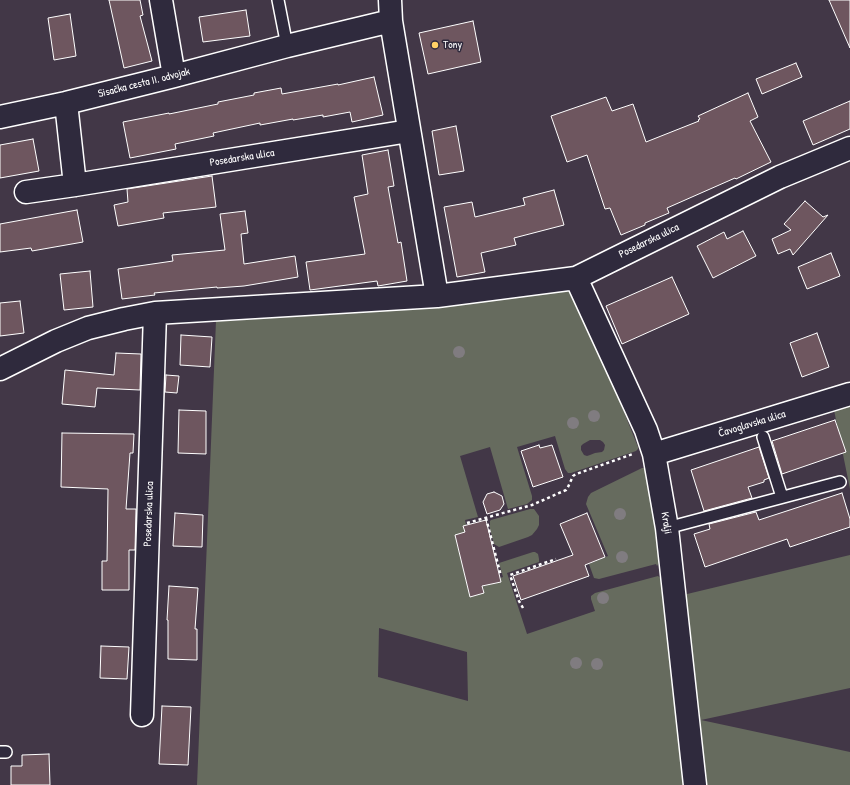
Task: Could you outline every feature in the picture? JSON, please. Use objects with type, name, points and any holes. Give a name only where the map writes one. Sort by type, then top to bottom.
[{"type":"street","points":[[161,0],[174,76]]},
{"type":"street","points":[[390,10],[437,296]]},
{"type":"street","name":"Sisačka cesta II. odvojak","points":[[0,116],[66,103],[287,46],[390,10]]},
{"type":"street","points":[[66,103],[76,185]]},
{"type":"street","name":"Posedarska ulica","points":[[26,192],[409,131]]},
{"type":"street","name":"Posedarska ulica","points":[[0,369],[56,341],[88,328],[155,313],[437,296],[576,278],[780,177],[850,148]]},
{"type":"street","name":"Kralji","points":[[576,278],[646,430],[645,453],[668,528],[695,785]]},
{"type":"street","name":"Posedarska ulica","points":[[142,714],[155,313]]},
{"type":"street","name":"Čavoglavska ulica","points":[[645,453],[850,394]]},
{"type":"lane","points":[[278,0],[287,46]]},
{"type":"lane","points":[[763,437],[782,497]]},
{"type":"lane","points":[[668,528],[840,482]]},
{"type":"path","points":[[467,523],[532,505],[566,490],[576,474],[645,453]]},
{"type":"path","points":[[486,518],[501,576]]},
{"type":"path","points":[[523,608],[519,601],[510,574],[556,559]]},
{"type":"green space","points":[[555,288],[570,292],[585,320],[604,362],[638,449],[636,451],[568,473],[565,469],[555,436],[517,447],[532,500],[527,504],[508,509],[490,447],[460,456],[478,517],[465,520],[466,525],[463,526],[465,532],[455,535],[470,597],[484,593],[483,586],[501,582],[500,578],[503,577],[499,563],[533,552],[538,554],[539,562],[507,573],[527,634],[595,611],[591,596],[595,593],[658,576],[665,582],[688,785],[197,785],[216,321],[244,320],[381,308]],"holes":[[[590,440],[600,440],[603,442],[605,445],[604,450],[602,452],[587,456],[584,455],[581,450],[581,446]],[[379,628],[467,652],[468,701],[378,677]]]},
{"type":"green space","points":[[850,401],[850,489],[833,405]]},
{"type":"green space","points":[[642,468],[647,470],[662,558],[657,566],[656,564],[599,579],[594,578],[589,564],[608,556],[586,504],[588,497],[591,493]]},
{"type":"green space","points":[[534,509],[539,516],[539,525],[532,535],[499,547],[494,544],[490,529],[491,520]]},
{"type":"green space","points":[[850,555],[850,688],[701,720],[850,752],[850,785],[707,785],[700,720],[683,595]]},
{"type":"building","points":[[109,0],[140,0],[143,15],[140,16],[152,61],[124,68]]},
{"type":"building","points":[[829,0],[850,0],[850,48]]},
{"type":"building","points":[[246,10],[250,36],[203,42],[199,17]]},
{"type":"building","points":[[70,14],[76,56],[54,60],[48,18]]},
{"type":"building","points":[[473,21],[481,62],[428,74],[419,33]]},
{"type":"building","points":[[796,63],[802,77],[762,94],[756,79]]},
{"type":"building","points":[[374,77],[383,115],[352,122],[350,112],[323,117],[323,115],[293,119],[260,125],[260,123],[213,133],[214,136],[175,144],[176,149],[130,158],[123,122],[218,104],[218,102],[281,88],[282,94],[338,85]]},
{"type":"building","points":[[748,93],[758,117],[750,121],[771,162],[736,179],[735,178],[667,208],[669,213],[621,235],[610,208],[605,209],[587,155],[567,162],[551,116],[606,97],[612,111],[633,104],[646,142],[699,121],[698,120],[700,119],[698,116]]},
{"type":"building","points":[[850,101],[850,129],[813,145],[803,121]]},
{"type":"building","points":[[456,126],[464,171],[439,175],[432,131]]},
{"type":"building","points":[[33,139],[39,171],[0,178],[0,145]]},
{"type":"building","points":[[388,150],[394,186],[388,187],[398,243],[401,242],[407,281],[378,286],[377,281],[310,290],[306,262],[365,254],[354,197],[368,194],[362,155]]},
{"type":"building","points":[[212,176],[216,207],[163,213],[164,218],[118,226],[114,205],[128,202],[127,189]]},
{"type":"building","points":[[554,190],[564,225],[514,238],[516,245],[481,253],[485,272],[457,277],[444,207],[472,202],[475,217],[525,205],[523,198]]},
{"type":"building","points":[[805,201],[823,217],[828,215],[793,255],[790,249],[778,254],[772,239],[791,230],[784,224]]},
{"type":"building","points":[[77,210],[83,242],[32,251],[31,248],[0,252],[0,224]]},
{"type":"building","points":[[245,211],[248,233],[241,234],[244,264],[295,256],[298,277],[244,286],[154,293],[155,295],[122,299],[118,269],[173,261],[172,255],[225,250],[220,214]]},
{"type":"building","points":[[743,231],[756,256],[713,278],[697,246],[724,232],[727,239]]},
{"type":"building","points":[[831,253],[840,276],[807,289],[798,267]]},
{"type":"building","points":[[90,271],[93,307],[64,310],[60,274]]},
{"type":"building","points":[[672,277],[689,314],[622,344],[606,306]]},
{"type":"building","points":[[20,301],[24,333],[0,336],[0,303]]},
{"type":"building","points":[[817,333],[829,367],[802,377],[790,343]]},
{"type":"building","points":[[181,335],[212,337],[210,367],[180,365]]},
{"type":"building","points":[[116,353],[141,354],[140,390],[97,388],[95,407],[62,404],[65,370],[114,375]]},
{"type":"building","points":[[166,375],[179,376],[177,393],[165,392]]},
{"type":"building","points":[[179,410],[206,411],[206,454],[178,453]]},
{"type":"building","points":[[835,420],[846,452],[782,474],[772,441]]},
{"type":"building","points":[[62,433],[134,434],[133,453],[130,453],[126,509],[136,509],[135,550],[129,550],[129,590],[102,590],[102,561],[107,561],[108,489],[61,487]]},
{"type":"building","points":[[539,445],[540,448],[552,445],[563,477],[533,487],[521,451]]},
{"type":"building","points":[[759,447],[769,478],[764,480],[764,482],[748,487],[752,498],[704,511],[691,470]]},
{"type":"building","points":[[494,492],[502,496],[504,504],[500,510],[487,514],[483,502],[487,494]]},
{"type":"building","points":[[842,493],[850,519],[850,527],[790,547],[787,539],[705,567],[694,534],[710,529],[709,524],[756,512],[759,520]]},
{"type":"building","points":[[175,513],[203,515],[202,547],[173,546]]},
{"type":"building","points":[[587,513],[605,557],[585,565],[589,576],[521,600],[513,576],[573,555],[560,524]]},
{"type":"building","points":[[486,520],[501,582],[482,586],[484,593],[470,597],[455,535],[465,532],[463,526]]},
{"type":"building","points":[[169,586],[198,588],[195,629],[197,629],[197,660],[168,659],[167,620]]},
{"type":"building","points":[[101,646],[129,647],[127,679],[100,678]]},
{"type":"building","points":[[162,706],[191,707],[188,765],[159,764]]},
{"type":"building","points":[[49,754],[50,785],[11,785],[11,766],[22,766],[22,755]]},
{"type":"place","name":"Tony","points":[[435,45]]}]
